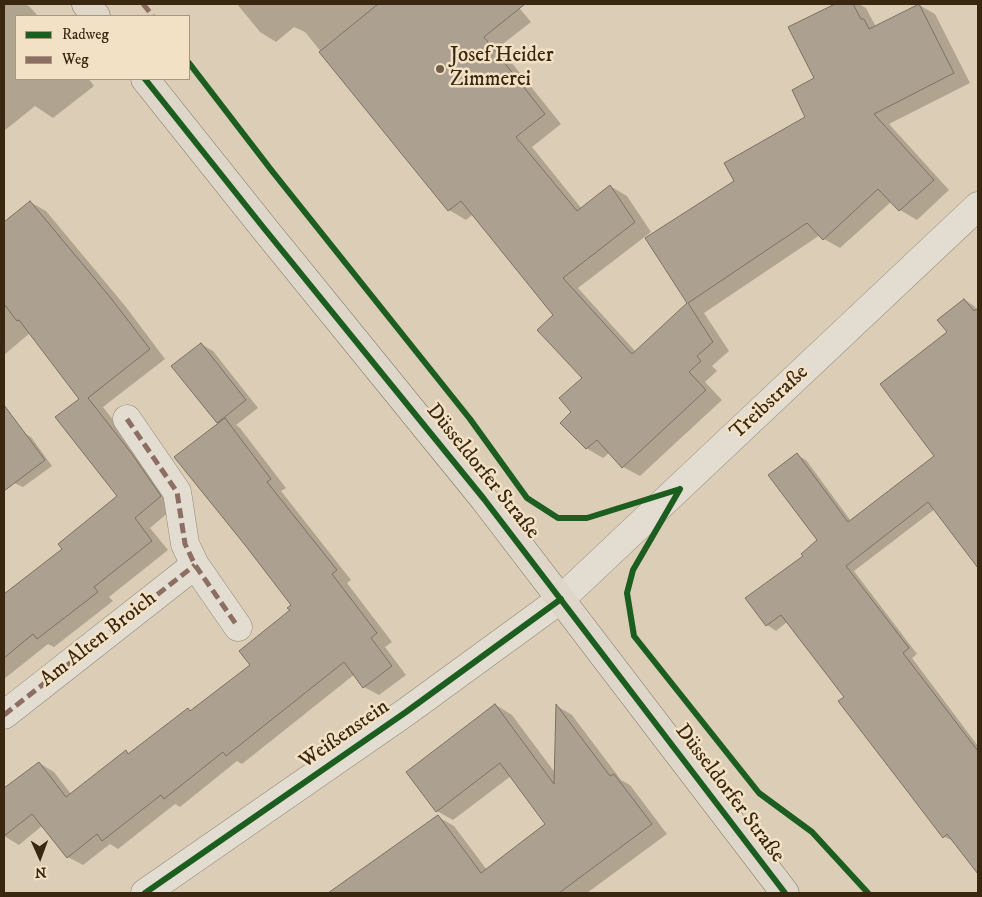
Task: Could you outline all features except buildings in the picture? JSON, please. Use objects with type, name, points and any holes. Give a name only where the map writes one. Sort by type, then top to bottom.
[{"type":"main road","points":[[86,4],[95,15]]},
{"type":"main road","name":"Düsseldorfer Straße","points":[[146,80],[484,499],[785,893]]},
{"type":"street","name":"Treibstraße","points":[[561,599],[978,206]]},
{"type":"street","points":[[127,419],[177,492],[185,544],[195,565],[238,627]]},
{"type":"street","name":"Am Alten Broich","points":[[4,715],[195,565]]},
{"type":"street","name":"Weißenstein","points":[[145,893],[406,712],[561,599]]},
{"type":"marked path","points":[[143,4],[152,15]]},
{"type":"marked path","points":[[127,419],[177,492],[185,544],[195,565],[238,627]]},
{"type":"marked path","points":[[4,715],[195,565]]},
{"type":"cycle path","points":[[190,64],[272,171],[470,419],[527,498],[558,518],[587,518],[680,489]]},
{"type":"cycle path","points":[[146,80],[484,499],[785,893]]},
{"type":"cycle path","points":[[680,489],[633,570],[627,593],[634,636],[759,793],[812,832],[868,893]]},
{"type":"cycle path","points":[[145,893],[406,712],[561,599]]},
{"type":"place","name":"Josef Heider Zimmerei","points":[[440,69]]}]
